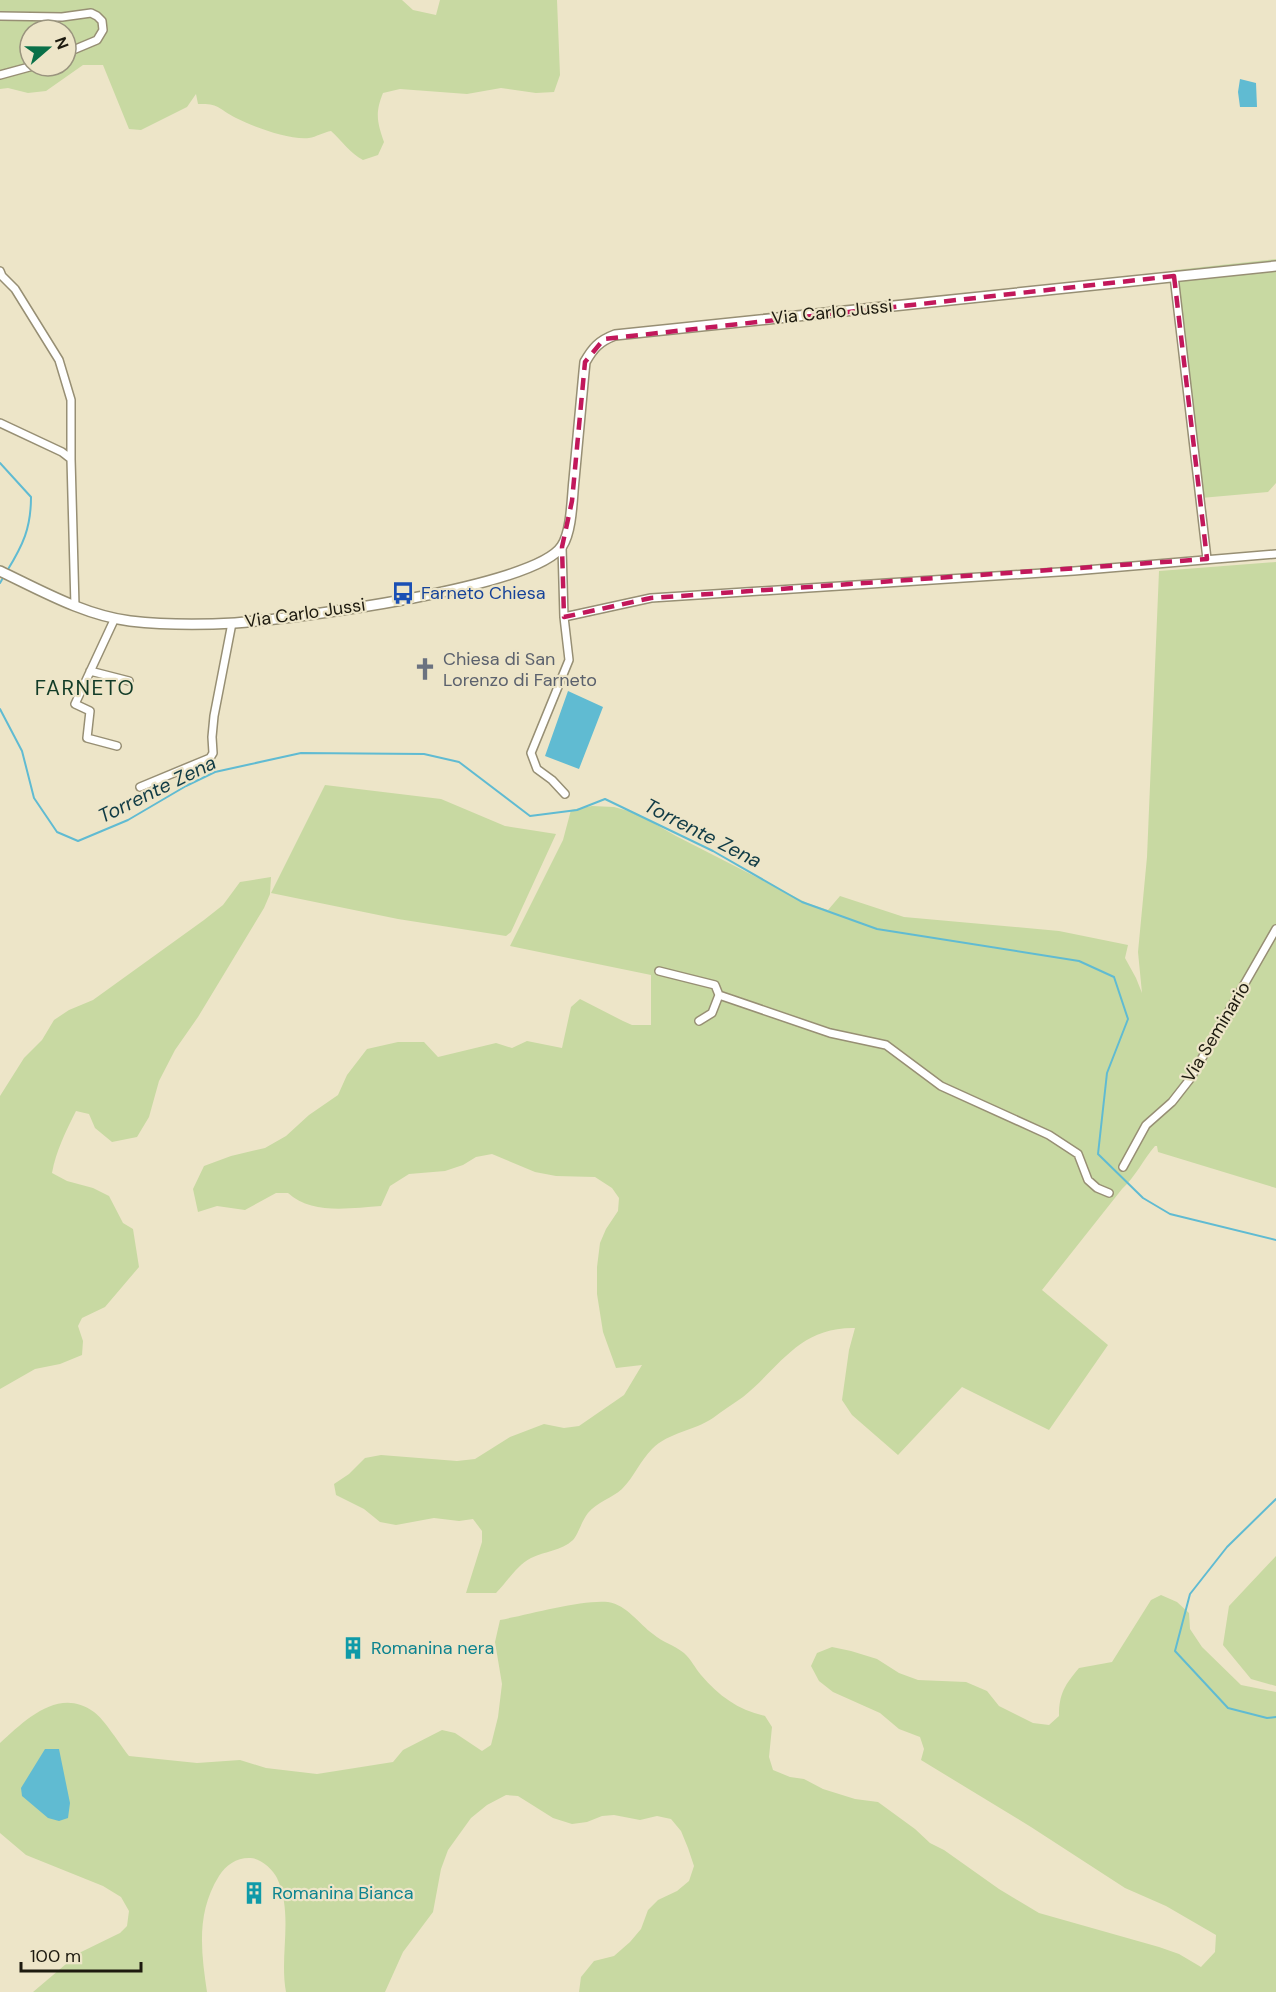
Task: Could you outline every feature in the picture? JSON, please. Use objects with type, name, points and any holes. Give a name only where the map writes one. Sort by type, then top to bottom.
[{"type":"street","points":[[0,16],[62,17],[91,13],[102,21],[103,30],[97,40],[78,48]]},
{"type":"street","points":[[0,75],[18,70]]},
{"type":"street","name":"Via Carlo Jussi","points":[[0,571],[57,599],[102,616],[178,624],[232,623],[306,615],[486,582],[552,558],[562,547],[566,538],[572,501],[585,362],[592,348],[604,339],[615,335],[1276,266]]},
{"type":"street","points":[[0,271],[2,276],[15,288],[59,360],[71,400],[70,459],[75,606]]},
{"type":"street","points":[[1174,276],[1207,559]]},
{"type":"street","points":[[0,423],[62,452],[70,459]]},
{"type":"street","name":"Via Carlo Jussi","points":[[562,547],[564,617],[569,660],[531,753],[537,769],[565,794]]},
{"type":"street","points":[[564,617],[651,598],[1074,571],[1276,554]]},
{"type":"street","points":[[115,618],[75,704],[90,711],[87,738],[117,746]]},
{"type":"street","points":[[140,787],[210,758],[213,753],[214,716],[232,623]]},
{"type":"street","points":[[90,671],[129,681]]},
{"type":"street","name":"Via Seminario","points":[[1123,1167],[1146,1125],[1172,1102],[1190,1080],[1276,929]]},
{"type":"street","points":[[659,971],[714,985],[719,995],[830,1033],[886,1045],[941,1086],[1049,1135],[1078,1154],[1088,1180],[1097,1188],[1109,1193]]},
{"type":"street","points":[[699,1021],[712,1013],[719,995]]},
{"type":"highlighted area","points":[[1174,276],[1207,559],[651,598],[564,617],[562,547],[572,501],[585,362],[604,339]]},
{"type":"green space","points":[[0,0],[402,0],[413,10],[436,15],[440,0],[557,0],[560,75],[554,92],[536,93],[501,88],[467,94],[400,89],[383,93],[378,118],[384,142],[378,155],[363,160],[331,131],[309,138],[282,135],[243,122],[219,107],[198,104],[196,94],[187,107],[141,130],[129,129],[103,65],[83,65],[78,69],[78,18],[18,18],[18,78],[64,78],[46,91],[28,93],[8,88],[0,89]]},
{"type":"green space","points":[[1276,259],[1276,483],[1268,492],[1201,498],[1187,408],[1175,270]]},
{"type":"green space","points":[[1276,562],[1276,1188],[1158,1152],[1155,1146],[1042,1290],[1108,1345],[1049,1430],[962,1387],[898,1455],[852,1415],[842,1400],[849,1350],[855,1328],[836,1329],[819,1334],[792,1350],[743,1397],[713,1418],[659,1443],[622,1489],[588,1513],[573,1540],[526,1561],[516,1569],[496,1593],[466,1593],[482,1542],[482,1531],[473,1519],[459,1521],[434,1518],[396,1525],[380,1522],[364,1509],[336,1495],[334,1484],[349,1474],[365,1458],[381,1455],[457,1461],[475,1459],[510,1437],[544,1424],[564,1428],[579,1426],[624,1395],[642,1365],[616,1368],[603,1332],[597,1294],[600,1243],[618,1211],[619,1198],[612,1188],[595,1177],[556,1176],[535,1172],[492,1154],[476,1157],[463,1165],[445,1171],[409,1174],[390,1186],[381,1206],[344,1209],[320,1207],[308,1205],[288,1193],[276,1193],[245,1210],[217,1206],[198,1212],[193,1189],[204,1166],[231,1156],[265,1148],[286,1136],[309,1115],[338,1095],[347,1075],[367,1049],[398,1042],[424,1042],[438,1057],[496,1043],[512,1048],[527,1041],[562,1048],[571,1007],[580,999],[632,1025],[651,1025],[651,975],[510,946],[563,840],[571,810],[592,806],[614,807],[636,813],[807,903],[828,910],[840,896],[904,917],[1059,931],[1128,945],[1125,958],[1142,993],[1138,952],[1147,857],[1159,571]]},
{"type":"green space","points":[[325,785],[441,799],[505,826],[556,834],[511,932],[506,936],[398,919],[271,893]]},
{"type":"green space","points":[[271,877],[270,894],[264,908],[198,1017],[175,1050],[159,1081],[149,1117],[137,1137],[112,1142],[95,1128],[89,1114],[76,1111],[56,1157],[52,1173],[67,1181],[93,1188],[109,1196],[123,1223],[133,1229],[139,1267],[105,1307],[82,1318],[78,1326],[83,1341],[82,1355],[60,1364],[35,1369],[0,1389],[0,1096],[24,1058],[42,1040],[54,1020],[69,1010],[93,1000],[204,920],[223,905],[240,882]]},
{"type":"green space","points":[[1276,1556],[1276,1686],[1251,1679],[1223,1645],[1229,1606]]},
{"type":"green space","points":[[1161,1595],[1177,1602],[1189,1613],[1190,1629],[1202,1647],[1241,1685],[1276,1692],[1276,1992],[579,1992],[581,1977],[594,1961],[614,1956],[641,1929],[648,1910],[658,1900],[677,1891],[689,1881],[694,1866],[688,1848],[681,1831],[671,1819],[657,1816],[640,1820],[614,1815],[572,1824],[553,1818],[518,1796],[506,1795],[487,1805],[471,1818],[448,1850],[441,1869],[433,1912],[403,1952],[385,1992],[286,1992],[284,1978],[285,1906],[282,1892],[277,1878],[269,1867],[257,1859],[244,1858],[232,1863],[219,1876],[207,1904],[202,1947],[207,1992],[33,1992],[79,1953],[120,1933],[127,1926],[129,1911],[121,1897],[103,1886],[26,1855],[0,1833],[0,1743],[32,1716],[55,1704],[81,1705],[98,1716],[129,1756],[197,1763],[240,1760],[266,1768],[317,1774],[393,1762],[403,1750],[442,1730],[455,1733],[482,1751],[491,1745],[498,1717],[502,1684],[495,1642],[500,1620],[570,1605],[598,1602],[615,1604],[627,1611],[657,1637],[684,1653],[701,1675],[722,1696],[746,1710],[765,1716],[772,1727],[769,1757],[773,1770],[790,1777],[804,1779],[823,1789],[855,1799],[878,1802],[930,1843],[1039,1913],[1159,1947],[1179,1954],[1201,1967],[1215,1952],[1216,1935],[1166,1906],[1125,1888],[921,1760],[924,1749],[920,1737],[899,1729],[880,1713],[833,1692],[819,1681],[811,1666],[817,1653],[832,1647],[851,1651],[877,1659],[899,1673],[918,1680],[966,1682],[987,1691],[999,1706],[1033,1723],[1049,1725],[1059,1716],[1060,1701],[1064,1690],[1079,1668],[1112,1662],[1151,1600]]},
{"type":"water","points":[[1240,79],[1256,83],[1257,107],[1240,107],[1238,92]]},
{"type":"water","points":[[568,691],[603,707],[579,769],[545,756]]},
{"type":"water","points":[[45,1749],[59,1749],[70,1803],[68,1818],[59,1821],[48,1818],[22,1796],[21,1788]]},
{"type":"waterway","name":"Torrente Zena","points":[[0,463],[31,497],[30,518],[25,536],[7,571]]},
{"type":"waterway","name":"Torrente Zena","points":[[0,583],[4,576]]},
{"type":"waterway","name":"Torrente Zena","points":[[0,709],[22,751],[34,798],[57,832],[78,841],[128,820],[215,772],[301,753],[424,754],[459,762],[530,816],[577,810],[605,799],[713,851],[802,902],[877,929],[1079,961],[1114,977],[1128,1019],[1107,1073],[1098,1154],[1143,1198],[1170,1214],[1276,1240]]},
{"type":"waterway","name":"Torrente Zena","points":[[1276,1499],[1227,1547],[1190,1594],[1175,1651],[1228,1708],[1267,1718],[1276,1717]]},
{"type":"place","name":"Farneto Chiesa","points":[[403,593]]},
{"type":"place","name":"Chiesa di San Lorenzo di Farneto","points":[[425,669]]},
{"type":"place","name":"Romanina nera","points":[[353,1648]]},
{"type":"place","name":"Romanina Bianca","points":[[254,1893]]},
{"type":"district","name":"FARNETO","points":[[85,688]]}]
